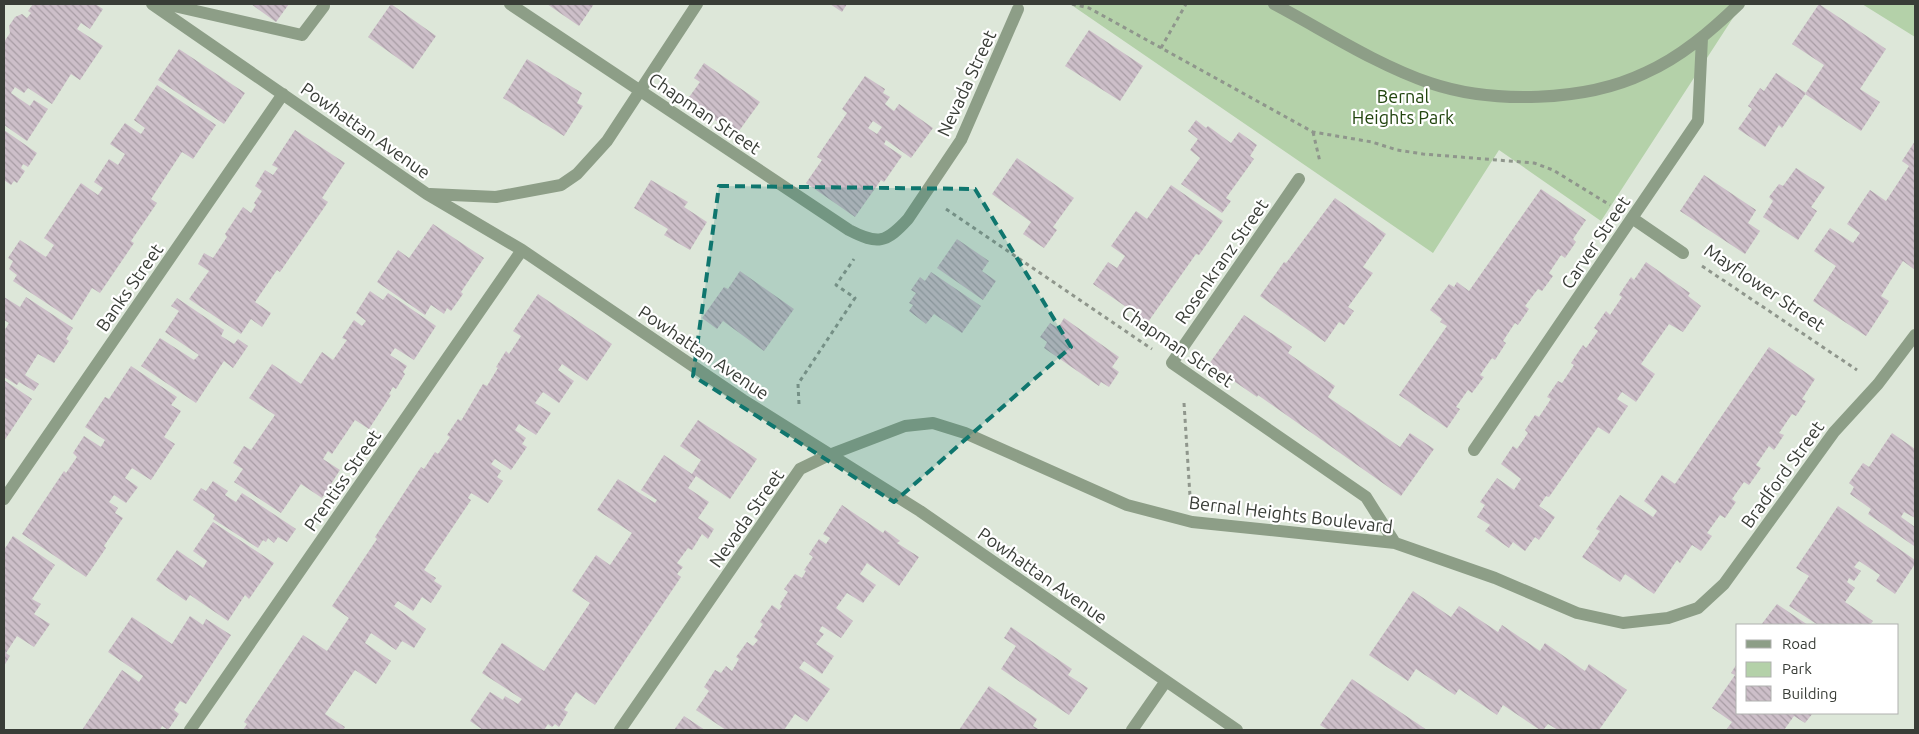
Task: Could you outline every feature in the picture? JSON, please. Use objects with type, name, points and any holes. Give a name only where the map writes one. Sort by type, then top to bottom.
[{"type":"street","name":"Powhattan Avenue","points":[[152,4],[427,194],[522,250],[735,394],[920,511],[1237,730]]},
{"type":"street","points":[[165,4],[302,35],[324,6]]},
{"type":"street","name":"Chapman Street","points":[[510,4],[849,230],[868,240]]},
{"type":"street","points":[[427,194],[496,197],[561,185],[577,174],[607,141],[696,4]]},
{"type":"street","points":[[1274,4],[1393,68],[1430,83],[1469,93],[1514,97],[1562,95],[1609,86],[1645,74],[1702,38],[1739,4]]},
{"type":"street","name":"Nevada Street","points":[[868,240],[885,239],[898,230],[908,219],[961,140],[1018,10]]},
{"type":"street","name":"Carver Street","points":[[1474,450],[1698,121],[1702,38]]},
{"type":"street","name":"Banks Street","points":[[4,499],[283,94]]},
{"type":"street","name":"Rosenkranz Street","points":[[1172,363],[1299,179]]},
{"type":"street","name":"Mayflower Street","points":[[1632,218],[1683,253]]},
{"type":"street","name":"Prentiss Street","points":[[190,730],[522,250]]},
{"type":"street","name":"Bradford Street","points":[[1668,618],[1698,608],[1724,584],[1834,432],[1878,384],[1915,336]]},
{"type":"street","name":"Chapman Street","points":[[1172,363],[1366,496],[1396,543]]},
{"type":"street","name":"Bernal Heights Boulevard","points":[[829,455],[905,426],[933,423],[966,433],[1127,505],[1192,522],[1396,543],[1495,578],[1577,613],[1623,623],[1668,618]]},
{"type":"street","name":"Nevada Street","points":[[620,730],[800,469],[829,455]]},
{"type":"street","points":[[1132,730],[1166,681]]},
{"type":"path","points":[[1072,4],[1089,8],[1314,132],[1372,142],[1414,153],[1534,163],[1552,170],[1632,218]]},
{"type":"path","points":[[1161,48],[1186,4]]},
{"type":"path","name":"Chapman Street","points":[[924,195],[1172,363]]},
{"type":"path","points":[[799,406],[798,384],[855,298],[836,285],[868,240]]},
{"type":"path","name":"Mayflower Street","points":[[1683,253],[1878,384]]},
{"type":"path","points":[[1183,395],[1192,522]]},
{"type":"highlighted area","points":[[719,186],[975,189],[1071,347],[894,502],[693,376]]},
{"type":"green space","name":"Bernal Heights Park","points":[[1070,4],[1742,4],[1601,221],[1499,150],[1433,253]]},
{"type":"green space","points":[[1862,4],[1915,4],[1915,37]]},
{"type":"building","points":[[33,4],[95,4],[103,9],[90,29],[81,23],[77,29],[103,46],[80,80],[71,74],[52,104],[28,88],[24,93],[15,87],[11,93],[30,106],[34,100],[48,109],[27,141],[4,125],[4,42],[10,33],[9,26],[15,17],[22,14],[27,18],[31,13],[28,11]]},
{"type":"building","points":[[251,4],[289,4],[276,22]]},
{"type":"building","points":[[391,4],[436,36],[413,69],[368,37]]},
{"type":"building","points":[[547,4],[594,4],[579,26]]},
{"type":"building","points":[[830,4],[847,4],[842,12]]},
{"type":"building","points":[[1819,4],[1886,49],[1860,89],[1880,102],[1861,131],[1805,94],[1824,65],[1792,44]]},
{"type":"building","points":[[1089,30],[1143,66],[1120,101],[1065,66]]},
{"type":"building","points":[[179,49],[245,93],[224,124],[158,80]]},
{"type":"building","points":[[527,59],[582,93],[577,103],[583,106],[564,136],[503,98]]},
{"type":"building","points":[[704,63],[760,102],[736,135],[687,100],[700,82],[694,78]]},
{"type":"building","points":[[1776,73],[1806,93],[1782,128],[1779,125],[1765,147],[1738,129],[1752,109],[1748,106],[1760,88],[1764,91]]},
{"type":"building","points":[[865,76],[885,89],[883,93],[890,97],[885,104],[894,111],[899,104],[933,128],[911,158],[886,140],[884,144],[902,156],[884,182],[881,180],[855,217],[806,183],[822,160],[817,157],[847,113],[842,109]],"holes":[[[873,121],[882,127],[877,134],[868,128]]]},
{"type":"building","points":[[157,85],[216,125],[193,159],[182,152],[151,199],[157,203],[131,241],[134,243],[100,293],[92,288],[72,320],[13,281],[17,275],[9,269],[13,261],[8,258],[20,240],[46,257],[54,245],[44,238],[81,183],[98,195],[103,188],[94,182],[109,159],[118,165],[125,154],[110,144],[125,123],[141,134],[145,128],[134,120]]},
{"type":"building","points":[[1196,120],[1206,128],[1208,126],[1231,143],[1239,132],[1257,145],[1250,156],[1254,159],[1226,198],[1231,201],[1222,213],[1181,184],[1200,158],[1190,150],[1198,139],[1188,131]]},
{"type":"building","points":[[4,130],[37,153],[28,167],[23,164],[21,168],[25,171],[17,183],[14,181],[11,185],[4,180]]},
{"type":"building","points":[[295,130],[345,163],[322,198],[328,202],[280,272],[277,270],[255,302],[271,313],[262,327],[251,319],[241,334],[189,299],[209,271],[198,264],[204,253],[213,258],[227,237],[225,234],[243,207],[251,213],[256,205],[254,203],[262,191],[255,186],[265,170],[273,175],[278,168],[272,165]]},
{"type":"building","points":[[1915,141],[1915,270],[1903,261],[1881,296],[1889,301],[1866,336],[1813,301],[1836,266],[1814,251],[1830,228],[1853,243],[1860,233],[1847,224],[1870,190],[1886,201],[1909,166],[1902,161]]},
{"type":"building","points":[[1017,158],[1074,198],[1053,227],[1057,230],[1044,248],[1023,234],[1031,222],[992,194]]},
{"type":"building","points":[[1796,168],[1825,187],[1811,207],[1817,211],[1798,240],[1763,217],[1773,201],[1769,197],[1779,184],[1783,186]]},
{"type":"building","points":[[1704,175],[1756,210],[1748,223],[1760,231],[1745,254],[1680,211]]},
{"type":"building","points":[[651,180],[688,202],[684,207],[707,222],[690,250],[664,235],[668,229],[634,208]]},
{"type":"building","points":[[1171,185],[1223,221],[1199,255],[1196,254],[1148,322],[1093,284],[1108,262],[1117,268],[1125,256],[1111,246],[1136,211],[1147,219]]},
{"type":"building","points":[[1541,189],[1586,220],[1573,239],[1576,242],[1565,258],[1561,255],[1549,273],[1553,276],[1542,291],[1538,289],[1525,306],[1529,309],[1518,325],[1515,323],[1503,341],[1506,343],[1495,360],[1492,358],[1480,375],[1484,377],[1472,393],[1468,390],[1456,407],[1460,409],[1447,428],[1399,395],[1447,326],[1440,322],[1442,319],[1430,310],[1449,284],[1454,287],[1457,282],[1469,291]]},
{"type":"building","points":[[1335,198],[1386,234],[1363,267],[1373,273],[1348,307],[1354,311],[1344,325],[1339,322],[1325,342],[1260,296],[1284,262],[1286,263]]},
{"type":"building","points":[[433,224],[484,258],[461,292],[463,294],[451,311],[447,308],[444,314],[431,305],[425,315],[377,282],[398,250],[409,258]]},
{"type":"building","points":[[957,239],[989,261],[982,271],[996,281],[983,300],[937,268]]},
{"type":"building","points":[[1646,262],[1690,293],[1688,296],[1701,306],[1683,332],[1669,324],[1641,364],[1655,374],[1636,402],[1622,392],[1617,399],[1628,406],[1609,434],[1598,427],[1549,497],[1546,496],[1539,506],[1555,517],[1539,540],[1535,537],[1525,551],[1513,542],[1509,548],[1485,531],[1490,525],[1477,517],[1485,505],[1480,502],[1497,478],[1514,490],[1521,479],[1501,464],[1513,446],[1517,449],[1528,433],[1525,430],[1535,415],[1539,417],[1551,399],[1547,397],[1558,381],[1562,383],[1574,365],[1571,363],[1583,345],[1586,348],[1598,331],[1594,328],[1606,311],[1610,315],[1622,297],[1619,295],[1631,277],[1634,280]]},
{"type":"building","points":[[740,271],[794,309],[764,351],[723,321],[717,329],[702,318],[724,287],[728,289]]},
{"type":"building","points":[[931,272],[981,306],[962,333],[934,314],[926,324],[909,311],[913,305],[909,303],[916,293],[911,290],[920,277],[925,281]]},
{"type":"building","points":[[370,291],[383,300],[388,293],[436,326],[414,360],[395,348],[390,355],[407,366],[403,372],[405,374],[396,389],[393,387],[389,394],[391,395],[369,429],[355,420],[332,454],[328,451],[323,459],[340,470],[322,498],[301,484],[281,513],[234,482],[243,469],[233,463],[244,446],[251,450],[275,415],[249,398],[272,364],[301,384],[322,352],[333,360],[347,340],[342,338],[354,320],[362,326],[366,321],[356,313]]},
{"type":"building","points":[[538,294],[612,344],[587,381],[562,364],[558,370],[574,381],[559,403],[543,392],[535,403],[551,413],[536,435],[519,424],[515,430],[526,438],[522,444],[527,447],[511,470],[495,459],[491,464],[501,471],[497,477],[503,481],[488,503],[471,493],[468,498],[471,500],[424,570],[436,578],[434,581],[442,586],[431,603],[422,597],[413,611],[398,601],[394,606],[426,629],[414,648],[402,641],[396,650],[371,633],[365,643],[391,661],[376,684],[355,670],[325,714],[345,727],[343,730],[243,730],[247,724],[244,722],[303,635],[327,651],[349,618],[332,606],[377,539],[375,537],[421,467],[424,469],[435,452],[438,454],[450,437],[447,435],[458,419],[461,421],[483,384],[487,386],[506,351],[509,354],[521,336],[513,331]]},
{"type":"building","points":[[4,297],[20,307],[26,297],[73,328],[66,339],[69,341],[54,363],[38,354],[25,375],[39,384],[34,391],[19,382],[17,385],[4,377],[4,331],[9,323],[4,320]]},
{"type":"building","points":[[177,298],[224,330],[221,336],[234,344],[238,339],[248,346],[233,368],[224,361],[196,403],[141,366],[160,338],[194,360],[199,355],[165,332],[179,311],[171,306]]},
{"type":"building","points":[[1244,315],[1292,347],[1288,353],[1335,386],[1328,397],[1400,447],[1410,433],[1434,449],[1401,496],[1258,395],[1257,397],[1209,364]]},
{"type":"building","points":[[1064,318],[1119,357],[1112,367],[1119,372],[1109,387],[1101,382],[1099,386],[1044,348],[1047,342],[1040,337],[1050,323],[1058,328]]},
{"type":"building","points":[[1769,347],[1815,379],[1802,399],[1806,401],[1796,416],[1792,414],[1779,433],[1784,435],[1774,450],[1769,446],[1756,465],[1761,468],[1749,485],[1744,482],[1732,499],[1736,502],[1725,518],[1720,515],[1707,533],[1712,536],[1701,551],[1692,545],[1680,563],[1677,560],[1654,594],[1625,574],[1620,582],[1582,557],[1600,531],[1596,529],[1620,495],[1653,517],[1657,511],[1644,501],[1662,475],[1675,484]]},
{"type":"building","points":[[131,366],[177,397],[171,405],[181,411],[164,437],[175,444],[151,480],[132,468],[125,478],[138,487],[126,503],[114,495],[109,502],[118,508],[115,513],[123,518],[104,546],[106,548],[86,577],[22,534],[64,471],[66,473],[77,457],[73,453],[84,436],[101,447],[105,440],[85,427],[105,397],[109,399]]},
{"type":"building","points":[[4,380],[32,399],[4,441]]},
{"type":"building","points":[[698,420],[757,459],[730,499],[696,476],[688,488],[709,502],[698,518],[714,529],[708,539],[702,534],[692,550],[688,548],[677,563],[683,567],[677,574],[681,577],[595,705],[576,692],[564,710],[568,712],[559,727],[555,724],[552,727],[548,724],[544,730],[483,730],[470,721],[490,692],[503,700],[505,696],[518,704],[522,699],[482,673],[502,643],[544,671],[590,603],[572,591],[596,555],[610,565],[632,533],[597,510],[618,479],[655,503],[657,500],[641,490],[664,455],[692,474],[701,460],[680,446]]},
{"type":"building","points":[[1892,433],[1915,449],[1915,518],[1904,512],[1901,517],[1915,527],[1914,546],[1868,514],[1871,509],[1850,494],[1854,487],[1849,483],[1863,463],[1869,467]]},
{"type":"building","points":[[213,481],[228,491],[225,495],[236,502],[242,493],[296,529],[287,542],[278,537],[274,543],[268,538],[266,542],[263,540],[258,548],[213,519],[215,515],[193,500],[201,488],[206,491]]},
{"type":"building","points":[[842,505],[883,533],[885,530],[900,541],[897,543],[919,557],[899,586],[867,563],[860,574],[876,585],[863,603],[847,593],[836,608],[853,621],[841,638],[822,626],[819,631],[824,634],[816,644],[834,656],[822,674],[804,661],[799,668],[830,689],[807,722],[795,714],[784,730],[726,730],[696,710],[709,691],[704,687],[715,670],[721,673],[726,666],[732,671],[739,659],[736,657],[747,642],[753,646],[758,640],[754,637],[763,624],[760,622],[772,605],[779,610],[782,606],[780,604],[788,592],[784,589],[795,574],[802,578],[806,571],[804,570],[813,557],[809,554],[819,539],[826,544],[830,538],[823,534]]},
{"type":"building","points":[[1838,506],[1915,560],[1915,564],[1895,594],[1876,581],[1880,575],[1859,561],[1854,567],[1861,571],[1854,581],[1849,578],[1847,582],[1855,588],[1845,602],[1873,621],[1871,624],[1816,624],[1789,606],[1809,576],[1796,568]]},
{"type":"building","points":[[213,522],[274,563],[249,599],[245,595],[228,621],[190,595],[186,601],[156,580],[177,550],[203,568],[207,561],[193,551]]},
{"type":"building","points":[[13,536],[55,565],[32,599],[41,604],[34,614],[50,624],[34,647],[17,636],[6,653],[10,656],[4,666],[4,550]]},
{"type":"building","points":[[1413,591],[1451,617],[1459,606],[1498,632],[1502,625],[1540,651],[1545,643],[1585,671],[1589,664],[1627,690],[1599,730],[1558,730],[1548,724],[1543,730],[1540,730],[1503,705],[1497,715],[1459,689],[1455,695],[1416,669],[1408,681],[1369,655]]},
{"type":"building","points":[[1777,604],[1807,624],[1762,624]]},
{"type":"building","points":[[190,616],[203,625],[206,619],[231,635],[186,704],[180,701],[174,710],[179,714],[168,730],[162,726],[160,730],[82,730],[122,670],[139,682],[143,676],[108,652],[132,617],[172,644]]},
{"type":"building","points":[[1011,627],[1072,669],[1068,675],[1088,688],[1069,715],[1001,669],[1016,646],[1004,638]]},
{"type":"building","points":[[1736,665],[1736,714],[1812,714],[1805,723],[1794,716],[1784,730],[1726,730],[1732,722],[1712,708],[1735,675],[1731,673]]},
{"type":"building","points":[[1352,679],[1427,730],[1328,730],[1320,725]]},
{"type":"building","points":[[989,686],[1037,719],[1033,726],[1040,730],[959,730]]},
{"type":"building","points":[[684,716],[705,730],[674,730]]}]
